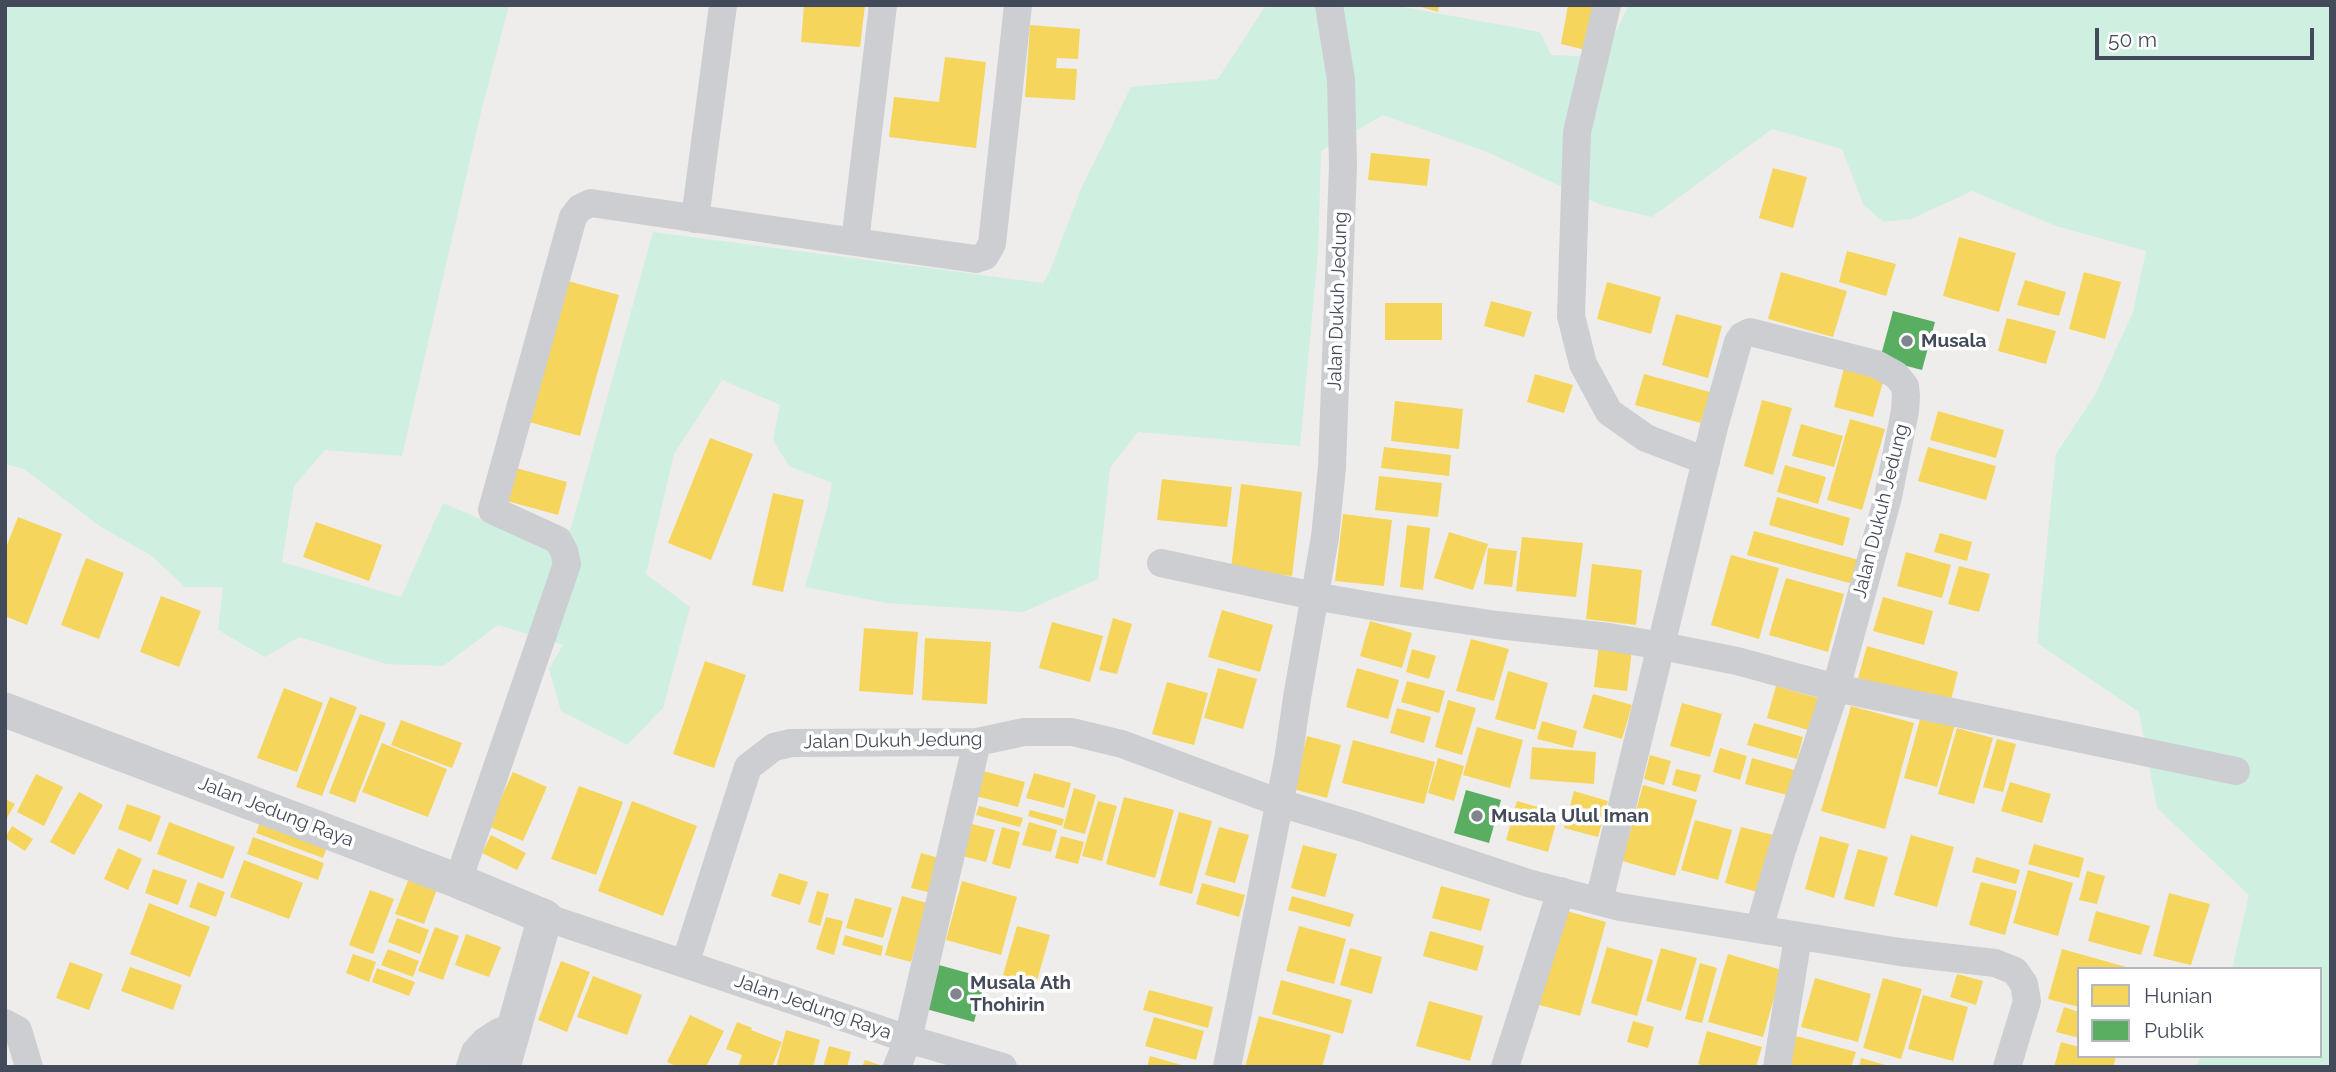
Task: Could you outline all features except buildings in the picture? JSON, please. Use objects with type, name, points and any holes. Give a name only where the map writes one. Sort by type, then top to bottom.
[{"type":"street","points":[[695,219],[723,5]]},
{"type":"street","points":[[855,242],[883,5]]},
{"type":"street","points":[[458,881],[567,564],[558,540],[492,510],[573,217],[580,208],[591,203],[976,259],[985,256],[992,244],[1018,5]]},
{"type":"street","name":"Jalan Dukuh Jedung","points":[[1227,1067],[1280,803],[1325,537],[1332,467],[1343,166],[1341,80],[1329,5]]},
{"type":"street","points":[[1607,5],[1577,132],[1571,316],[1583,365],[1609,412],[1646,438],[1706,461]]},
{"type":"street","name":"Jalan Dukuh Jedung","points":[[1599,901],[1706,461],[1738,342],[1750,332],[1876,365],[1896,375],[1905,386],[1905,411],[1888,497],[1836,688],[1782,850],[1759,929]]},
{"type":"street","points":[[1161,563],[1314,596],[1497,625],[1609,637],[1662,646],[1737,661],[1836,688],[2236,771]]},
{"type":"street","name":"Jalan Jedung Raya","points":[[5,710],[458,881],[545,917],[908,1039],[1003,1067]]},
{"type":"street","name":"Jalan Dukuh Jedung","points":[[685,964],[748,767],[774,747],[791,743],[977,742],[1024,732],[1072,732],[1122,744],[1280,803],[1409,845],[1620,907],[1798,937],[1995,963],[2015,971],[2024,984],[2028,1001],[2007,1067]]},
{"type":"street","points":[[897,1067],[908,1039],[977,742]]},
{"type":"street","points":[[1505,1067],[1560,891]]},
{"type":"street","points":[[503,1067],[545,917]]},
{"type":"street","points":[[1777,1067],[1798,937]]},
{"type":"street","points":[[5,1023],[18,1030],[29,1067]]},
{"type":"street","points":[[470,1067],[475,1052],[485,1041],[514,1027]]},
{"type":"green space","points":[[5,5],[509,5],[481,112],[402,456],[325,450],[294,486],[282,562],[401,597],[443,503],[553,550],[571,528],[653,232],[1043,283],[1081,189],[1131,87],[1218,79],[1264,8],[1300,5],[1392,5],[1540,32],[1551,55],[1603,57],[1629,5],[2331,5],[2331,1067],[2196,1067],[2200,1058],[2322,1058],[2322,967],[2232,967],[2249,895],[2157,808],[2139,712],[2037,643],[2056,454],[2095,395],[2133,312],[2146,251],[2056,226],[1972,191],[1911,219],[1883,222],[1863,204],[1842,149],[1772,129],[1652,217],[1601,205],[1487,152],[1383,115],[1321,151],[1318,253],[1300,446],[1138,432],[1110,468],[1098,579],[1023,612],[887,603],[805,587],[832,483],[789,466],[773,440],[780,405],[722,380],[674,454],[646,574],[690,607],[663,708],[627,745],[561,711],[549,669],[563,645],[498,625],[443,666],[386,664],[299,637],[265,657],[218,630],[223,587],[185,587],[152,556],[101,527],[24,469],[5,464]]},
{"type":"place","name":"Musala","points":[[1907,341]]},
{"type":"place","name":"Musala Ulul Iman","points":[[1477,816]]},
{"type":"place","name":"Musala Ath Thohirin","points":[[956,994]]}]
